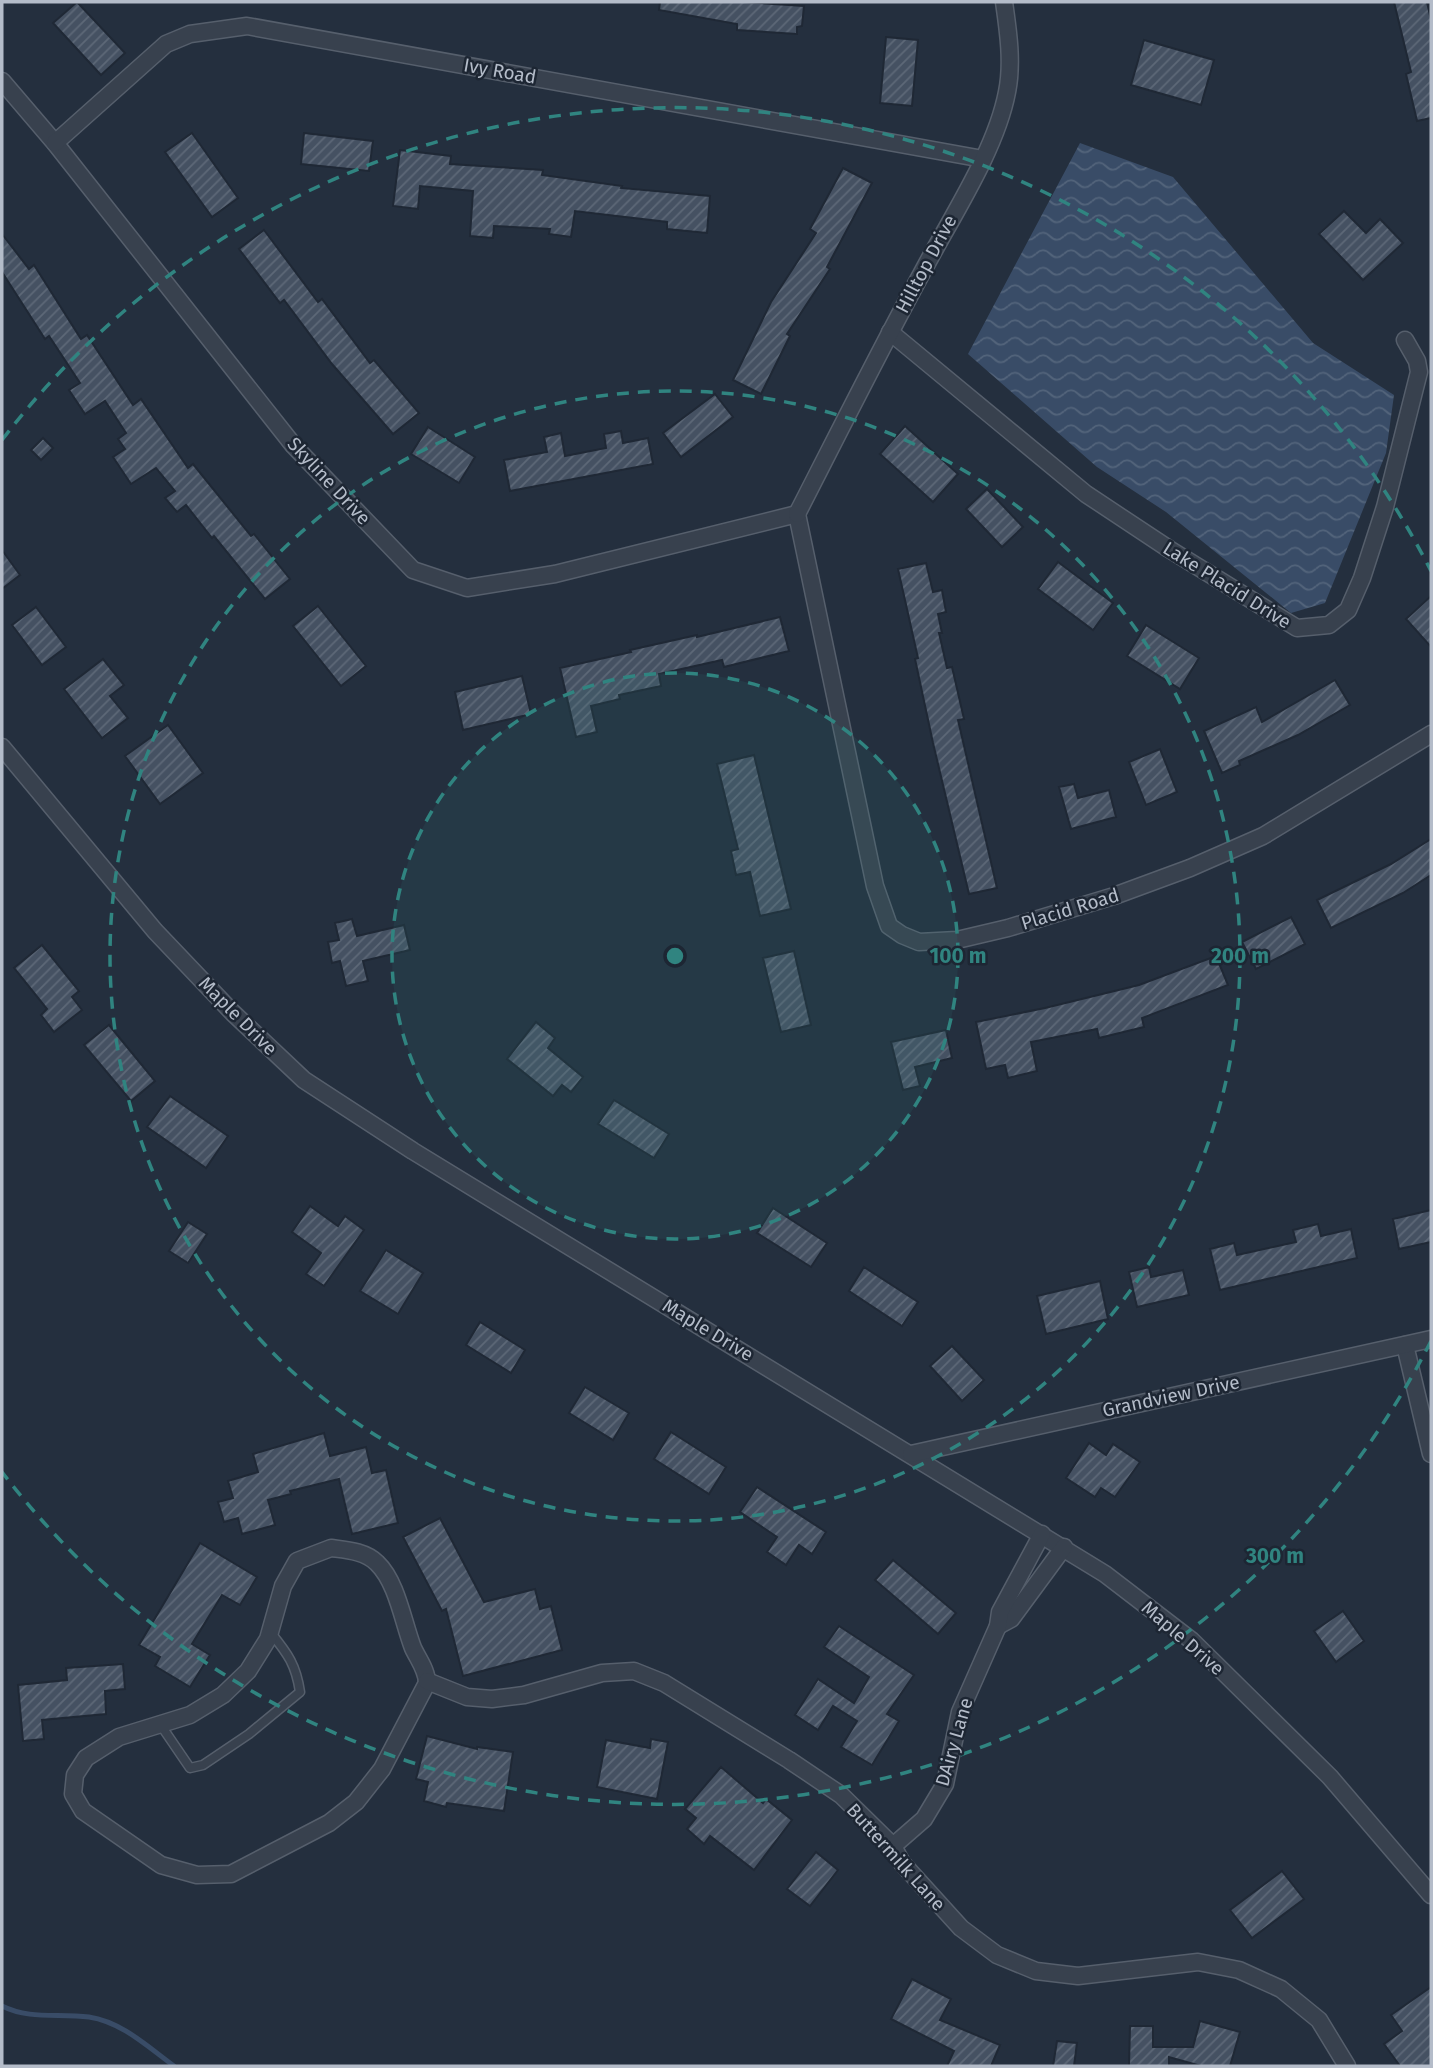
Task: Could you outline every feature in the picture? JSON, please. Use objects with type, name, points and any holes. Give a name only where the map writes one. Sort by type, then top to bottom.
[{"type":"street","name":"Hilltop Drive","points":[[797,514],[890,331],[983,159],[997,125],[1008,90],[1008,31],[1004,2]]},
{"type":"street","name":"Ivy Road","points":[[55,143],[166,44],[190,34],[247,26],[983,159]]},
{"type":"street","name":"Skyline Drive","points":[[2,81],[55,143],[294,446],[413,570],[467,588],[555,573],[797,514]]},
{"type":"street","name":"Lake Placid Drive","points":[[890,331],[1086,494],[1297,628],[1329,625],[1348,610],[1363,578],[1385,507],[1419,372],[1417,361],[1405,340]]},
{"type":"street","name":"Placid Road","points":[[797,514],[875,886],[889,926],[919,942],[957,940],[1008,928],[1114,896],[1190,868],[1263,836],[1431,734]]},
{"type":"street","name":"Maple Drive","points":[[2,747],[155,931],[233,1013],[304,1080],[413,1151],[1105,1574],[1191,1640],[1330,1777],[1431,1895]]},
{"type":"street","name":"Grandview Drive","points":[[911,1454],[1431,1339]]},
{"type":"street","points":[[1405,1345],[1431,1454]]},
{"type":"street","points":[[998,1626],[1000,1612],[1042,1534]]},
{"type":"street","points":[[998,1626],[1011,1619],[1064,1547]]},
{"type":"street","points":[[331,1548],[353,1550],[376,1562],[392,1586],[427,1681],[382,1769],[356,1802],[329,1824],[231,1874],[197,1875],[161,1865],[83,1811],[73,1794],[75,1775],[86,1758],[119,1737],[190,1715],[223,1695],[247,1671],[270,1632],[283,1586],[296,1562],[331,1548]]},
{"type":"street","name":"DAiry Lane","points":[[892,1846],[924,1819],[946,1784],[960,1712],[998,1626]]},
{"type":"street","name":"Buttermilk Lane","points":[[427,1681],[467,1697],[492,1699],[524,1695],[603,1673],[634,1671],[664,1683],[841,1795],[892,1846],[902,1863],[961,1928],[997,1955],[1037,1971],[1078,1976],[1198,1962],[1239,1970],[1281,1989],[1319,2020],[1347,2066]]},
{"type":"lane","points":[[1016,1583],[1030,1593]]},
{"type":"lane","points":[[160,1724],[190,1768],[203,1765],[286,1705],[300,1692],[297,1674],[291,1658],[270,1632]]},
{"type":"water","points":[[1080,143],[1173,177],[1313,343],[1394,395],[1386,453],[1325,603],[1291,613],[1166,512],[1097,467],[968,354]]},
{"type":"building","points":[[77,2],[125,53],[101,75],[53,23]]},
{"type":"building","points":[[660,2],[745,2],[804,6],[802,26],[797,27],[797,34],[737,30],[737,24],[659,10]]},
{"type":"building","points":[[1394,2],[1427,2],[1431,20],[1431,118],[1417,121],[1406,74],[1411,72]]},
{"type":"building","points":[[886,37],[918,40],[912,106],[880,103]]},
{"type":"building","points":[[1144,40],[1214,60],[1201,105],[1131,85]]},
{"type":"building","points":[[192,133],[238,198],[212,217],[165,152]]},
{"type":"building","points":[[304,133],[373,141],[369,171],[301,164]]},
{"type":"building","points":[[400,150],[451,156],[450,164],[543,170],[542,175],[622,186],[621,188],[710,196],[707,233],[667,229],[667,222],[575,211],[571,237],[549,234],[550,229],[494,226],[493,238],[470,236],[473,191],[420,186],[418,209],[393,206]]},
{"type":"building","points":[[843,168],[872,183],[827,267],[830,269],[787,334],[790,336],[761,394],[733,380],[771,302],[816,233],[810,229]]},
{"type":"building","points":[[1344,211],[1366,233],[1380,219],[1403,243],[1363,280],[1319,234]]},
{"type":"building","points":[[264,230],[318,302],[322,299],[370,363],[374,360],[419,413],[393,434],[332,364],[284,300],[280,303],[239,249]]},
{"type":"building","points":[[2,234],[29,269],[34,265],[81,339],[87,335],[133,405],[141,399],[188,468],[193,464],[290,579],[265,599],[186,505],[177,512],[165,498],[175,491],[156,468],[131,484],[113,457],[125,449],[118,439],[126,433],[105,401],[85,414],[69,390],[80,383],[49,336],[45,339],[2,272]]},
{"type":"building","points":[[715,394],[733,417],[681,457],[663,433]]},
{"type":"building","points":[[905,426],[958,474],[933,502],[880,454]]},
{"type":"building","points":[[428,427],[475,457],[459,483],[411,454]]},
{"type":"building","points":[[621,431],[623,443],[648,438],[653,464],[510,491],[504,460],[547,452],[544,437],[561,433],[565,456],[606,448],[604,434]]},
{"type":"building","points":[[43,438],[53,448],[41,460],[31,450]]},
{"type":"building","points":[[987,489],[1023,527],[1002,547],[966,509]]},
{"type":"building","points":[[2,550],[20,575],[2,589]]},
{"type":"building","points":[[1058,562],[1113,603],[1093,630],[1038,589]]},
{"type":"building","points":[[926,563],[933,592],[942,590],[946,612],[938,614],[942,633],[939,633],[947,668],[952,667],[964,719],[958,720],[997,888],[969,894],[933,743],[898,569]]},
{"type":"building","points":[[1431,596],[1431,647],[1406,619]]},
{"type":"building","points":[[318,606],[366,666],[341,686],[293,626]]},
{"type":"building","points":[[36,607],[66,647],[42,665],[12,625]]},
{"type":"building","points":[[780,617],[789,651],[724,667],[722,660],[659,674],[661,686],[619,695],[620,699],[591,706],[597,732],[576,737],[560,668]]},
{"type":"building","points":[[1146,625],[1199,658],[1180,689],[1127,656]]},
{"type":"building","points":[[103,659],[124,685],[110,696],[128,718],[102,738],[64,689]]},
{"type":"building","points":[[522,676],[531,714],[463,730],[455,692]]},
{"type":"building","points":[[1335,680],[1350,705],[1298,735],[1239,761],[1240,765],[1222,773],[1204,731],[1256,707],[1262,722]]},
{"type":"building","points":[[168,725],[203,773],[160,804],[125,756]]},
{"type":"building","points":[[1160,749],[1177,792],[1146,805],[1129,762]]},
{"type":"building","points":[[754,755],[791,909],[760,916],[750,872],[736,875],[731,851],[738,849],[717,764]]},
{"type":"building","points":[[1074,784],[1078,798],[1109,790],[1116,817],[1071,829],[1059,787]]},
{"type":"building","points":[[1431,839],[1431,875],[1403,893],[1331,928],[1317,900],[1391,864]]},
{"type":"building","points":[[1291,917],[1305,944],[1256,969],[1242,942]]},
{"type":"building","points":[[352,919],[357,936],[404,925],[410,950],[363,961],[368,981],[346,986],[340,961],[332,963],[328,942],[339,940],[335,923]]},
{"type":"building","points":[[42,945],[79,991],[72,997],[82,1010],[54,1032],[41,1015],[47,1009],[14,968]]},
{"type":"building","points":[[794,951],[811,1025],[781,1032],[763,958]]},
{"type":"building","points":[[1216,956],[1228,985],[1142,1018],[1144,1027],[1099,1038],[1097,1029],[1031,1042],[1037,1071],[1008,1078],[1005,1065],[986,1069],[976,1022],[1139,985]]},
{"type":"building","points":[[536,1022],[555,1038],[548,1048],[583,1077],[571,1092],[562,1085],[553,1096],[507,1059]]},
{"type":"building","points":[[109,1025],[155,1081],[131,1101],[84,1045]]},
{"type":"building","points":[[946,1030],[952,1058],[915,1067],[920,1086],[903,1090],[891,1042]]},
{"type":"building","points":[[170,1096],[228,1136],[206,1168],[147,1127]]},
{"type":"building","points":[[614,1100],[669,1134],[654,1158],[598,1124]]},
{"type":"building","points":[[310,1206],[338,1226],[345,1216],[364,1230],[324,1286],[306,1274],[321,1253],[292,1232]]},
{"type":"building","points":[[773,1208],[827,1243],[811,1267],[757,1233]]},
{"type":"building","points":[[1431,1210],[1431,1242],[1399,1249],[1393,1219]]},
{"type":"building","points":[[188,1222],[207,1234],[188,1263],[169,1251]]},
{"type":"building","points":[[1318,1224],[1321,1236],[1351,1229],[1357,1258],[1220,1290],[1210,1249],[1234,1243],[1237,1255],[1296,1242],[1293,1230]]},
{"type":"building","points":[[386,1250],[423,1273],[398,1314],[360,1291]]},
{"type":"building","points":[[864,1267],[918,1302],[902,1326],[849,1291]]},
{"type":"building","points":[[1149,1267],[1151,1277],[1183,1270],[1189,1295],[1137,1307],[1129,1272]]},
{"type":"building","points":[[1100,1281],[1108,1319],[1046,1334],[1037,1296]]},
{"type":"building","points":[[480,1322],[525,1350],[511,1373],[466,1345]]},
{"type":"building","points":[[952,1346],[984,1380],[962,1401],[930,1366]]},
{"type":"building","points":[[585,1387],[629,1413],[613,1440],[569,1413]]},
{"type":"building","points":[[671,1432],[726,1467],[709,1494],[654,1459]]},
{"type":"building","points":[[324,1433],[330,1456],[366,1447],[372,1473],[386,1470],[398,1523],[352,1534],[339,1479],[290,1491],[291,1494],[268,1500],[275,1525],[242,1534],[238,1518],[224,1522],[218,1502],[233,1498],[228,1481],[258,1472],[253,1454]]},
{"type":"building","points":[[1089,1443],[1106,1455],[1113,1444],[1140,1462],[1115,1497],[1101,1488],[1095,1497],[1066,1478]]},
{"type":"building","points":[[757,1487],[826,1532],[812,1554],[799,1545],[786,1565],[767,1552],[777,1537],[740,1512]]},
{"type":"building","points":[[440,1518],[484,1602],[535,1589],[540,1609],[551,1606],[562,1650],[463,1676],[446,1609],[442,1611],[403,1537]]},
{"type":"building","points":[[200,1543],[257,1577],[240,1605],[222,1595],[192,1644],[210,1655],[190,1687],[155,1666],[160,1657],[139,1645]]},
{"type":"building","points":[[893,1560],[956,1613],[938,1634],[875,1580]]},
{"type":"building","points":[[1343,1611],[1364,1641],[1336,1662],[1314,1631]]},
{"type":"building","points":[[839,1626],[914,1675],[887,1714],[899,1721],[872,1765],[841,1747],[857,1721],[833,1706],[818,1730],[795,1715],[818,1679],[854,1703],[869,1677],[824,1647]]},
{"type":"building","points":[[123,1664],[125,1689],[105,1691],[106,1714],[42,1720],[44,1739],[23,1741],[18,1685],[67,1680],[66,1668]]},
{"type":"building","points":[[427,1736],[477,1749],[513,1752],[504,1811],[447,1803],[446,1807],[424,1801],[428,1782],[416,1779]]},
{"type":"building","points":[[651,1739],[668,1742],[657,1799],[597,1787],[606,1740],[650,1748]]},
{"type":"building","points":[[721,1767],[763,1803],[766,1799],[792,1820],[754,1870],[710,1836],[704,1844],[687,1829],[696,1818],[685,1809]]},
{"type":"building","points":[[816,1852],[838,1870],[810,1906],[787,1889]]},
{"type":"building","points":[[1282,1871],[1304,1899],[1252,1938],[1230,1910]]},
{"type":"building","points":[[912,1979],[951,1999],[940,2020],[1000,2045],[991,2066],[947,2066],[954,2051],[891,2019]]},
{"type":"building","points":[[1431,1987],[1431,2066],[1400,2066],[1384,2044],[1402,2031],[1391,2015]]},
{"type":"building","points":[[1200,2021],[1240,2032],[1230,2066],[1201,2066],[1169,2057],[1169,2066],[1129,2066],[1130,2026],[1153,2026],[1153,2047],[1193,2047]]},
{"type":"building","points":[[1057,2041],[1077,2043],[1074,2066],[1053,2066]]},
{"type":"waterway","points":[[2,2006],[34,2015],[89,2017],[113,2024],[174,2066]]}]
